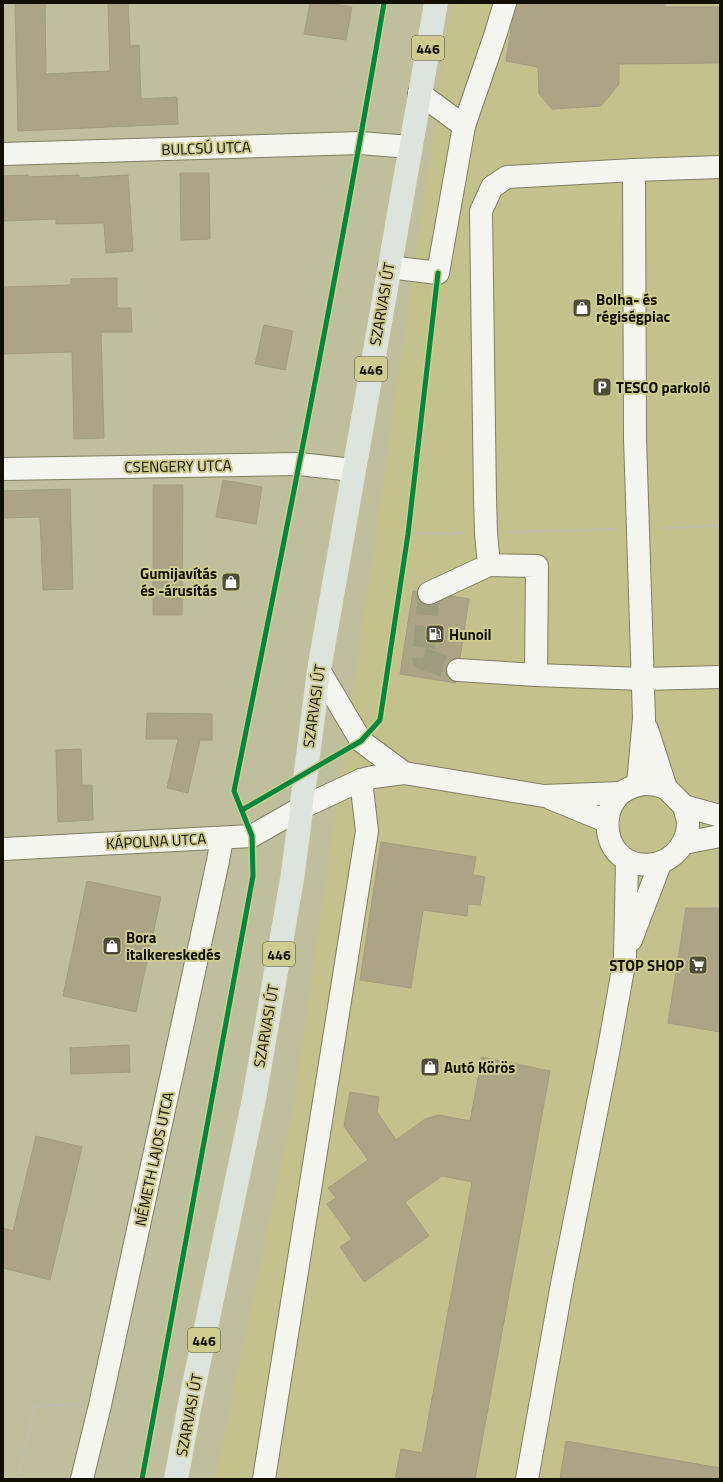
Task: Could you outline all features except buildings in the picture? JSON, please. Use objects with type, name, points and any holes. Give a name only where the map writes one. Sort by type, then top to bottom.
[{"type":"main road","name":"SZARVASI ÚT","points":[[176,1479],[190,1404],[254,1099],[293,873],[319,670],[436,3]]},
{"type":"street","points":[[389,267],[438,273],[464,126],[505,3]]},
{"type":"street","points":[[419,93],[464,126]]},
{"type":"street","name":"BULCSÚ UTCA","points":[[3,154],[360,144],[410,147]]},
{"type":"street","points":[[489,565],[486,533],[481,211],[492,187],[507,177],[720,167]]},
{"type":"street","points":[[634,170],[634,438],[644,718],[629,789],[612,804],[606,821],[609,841],[616,851],[627,861],[645,866],[660,864],[672,857],[684,843],[688,825],[684,806]]},
{"type":"street","name":"CSENGERY UTCA","points":[[3,469],[300,464],[353,470]]},
{"type":"street","points":[[429,593],[489,565],[537,566],[536,675]]},
{"type":"street","points":[[319,670],[361,741],[404,773],[544,796],[606,821]]},
{"type":"street","points":[[458,670],[536,675],[643,679],[720,677]]},
{"type":"street","points":[[644,718],[666,788],[684,806],[720,816]]},
{"type":"street","name":"KÁPOLNA UTCA","points":[[3,849],[252,836],[302,808],[361,780],[404,773]]},
{"type":"street","points":[[264,1479],[367,831],[361,780]]},
{"type":"street","points":[[544,796],[629,789],[653,784],[666,788]]},
{"type":"street","points":[[684,843],[720,836]]},
{"type":"street","name":"NÉMETH LAJOS UTCA","points":[[82,1479],[100,1405],[222,838]]},
{"type":"street","points":[[527,1479],[554,1327],[609,1048],[625,958],[627,861]]},
{"type":"street","points":[[625,958],[660,864]]},
{"type":"path","points":[[408,534],[720,526]]},
{"type":"path","points":[[407,542],[409,527]]},
{"type":"path","points":[[18,1479],[35,1405],[100,1405]]},
{"type":"shaded area","points":[[452,3],[720,3],[720,1479],[215,1479],[293,1109]]},
{"type":"tunnel","points":[[429,593],[423,659],[458,670]]},
{"type":"cycle path","points":[[142,1479],[253,876],[252,836],[234,791],[312,398],[384,3]]},
{"type":"cycle path","points":[[242,810],[361,741],[380,720],[408,534],[438,273]]},
{"type":"place","name":"Bolha- és régiségpiac","points":[[582,308]]},
{"type":"place","name":"TESCO parkoló","points":[[602,387]]},
{"type":"place","name":"Gumijavítás és -árusítás","points":[[231,582]]},
{"type":"place","name":"Hunoil","points":[[435,634]]},
{"type":"place","name":"Bora italkereskedés","points":[[112,946]]},
{"type":"place","name":"STOP SHOP","points":[[698,965]]},
{"type":"place","name":"Autó Körös","points":[[430,1067]]}]
